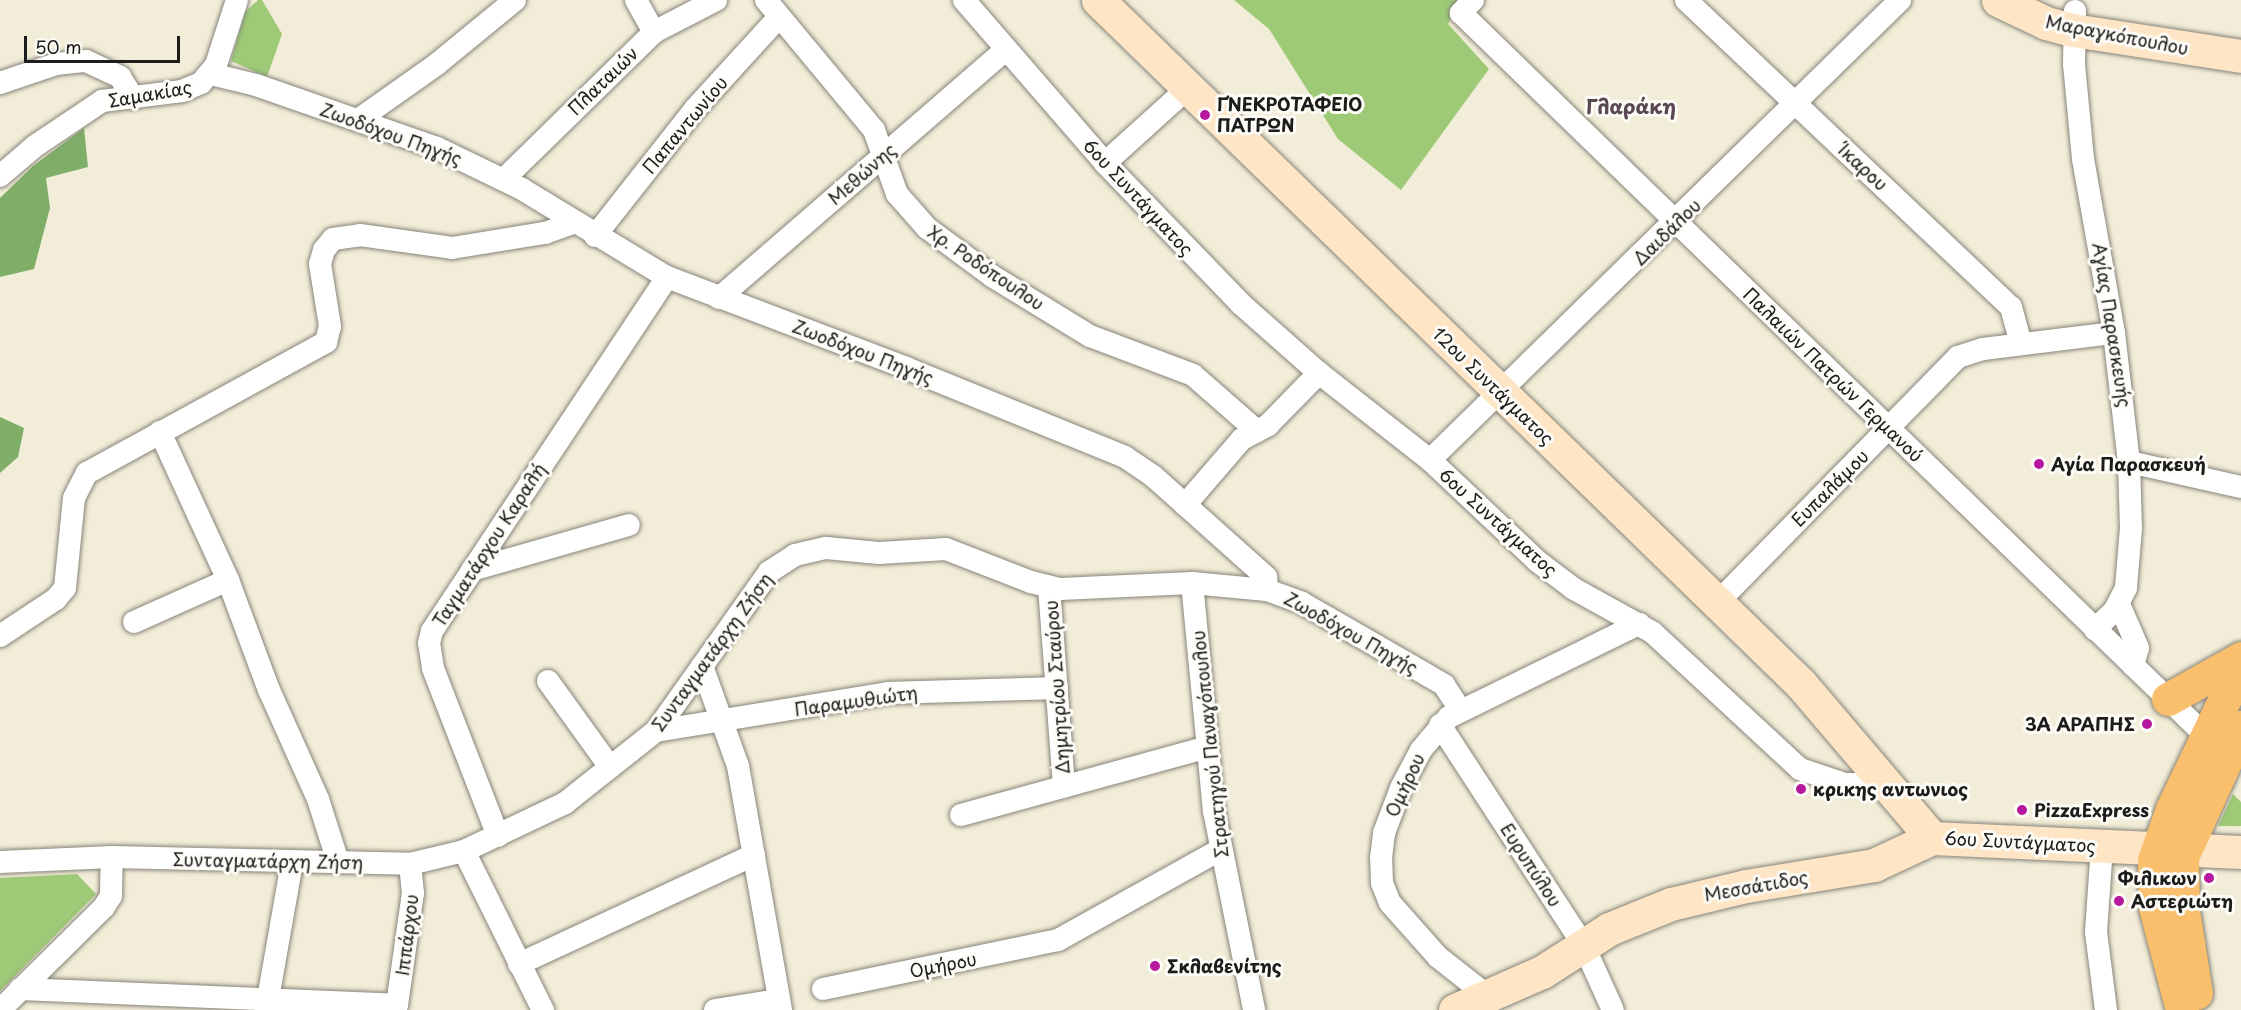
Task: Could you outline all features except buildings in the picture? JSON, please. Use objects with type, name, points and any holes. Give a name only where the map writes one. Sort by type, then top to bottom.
[{"type":"main road","name":"12ου Συντάγματος","points":[[1098,0],[1500,394],[1718,602],[1809,692],[1883,776]]},
{"type":"main road","name":"Μαραγκόπουλου","points":[[1998,0],[2046,23],[2066,14],[2241,35]]},
{"type":"main road","name":"Μαραγκόπουλου","points":[[2066,14],[2241,56]]},
{"type":"main road","points":[[2168,699],[2241,658]]},
{"type":"main road","points":[[2225,755],[2241,665]]},
{"type":"main road","points":[[2182,1010],[2153,893],[2170,849],[2241,727]]},
{"type":"main road","name":"6ου Συντάγματος","points":[[1883,776],[1932,838],[2170,849]]},
{"type":"main road","name":"Μεσσάτιδος","points":[[1455,1010],[1488,1002],[1542,972],[1583,944],[1671,904],[1746,886],[1874,865],[1932,838]]},
{"type":"main road","points":[[2170,849],[2241,852]]},
{"type":"main road","points":[[2170,849],[2181,893],[2198,1010]]},
{"type":"street","points":[[211,74],[237,0]]},
{"type":"street","points":[[358,120],[437,64],[514,0]]},
{"type":"street","points":[[636,0],[654,32]]},
{"type":"street","name":"Πλαταιών","points":[[504,179],[654,32],[716,0]]},
{"type":"street","name":"6ου Συντάγματος","points":[[964,0],[1105,163],[1241,304],[1318,373],[1430,460],[1537,561],[1574,589],[1639,624],[1800,769],[1845,784],[1869,784],[1883,776]]},
{"type":"street","name":"Ίκαρου","points":[[1686,0],[2011,307],[2021,344]]},
{"type":"street","name":"Δαιδάλου","points":[[1430,460],[1676,224],[1900,0]]},
{"type":"street","name":"Παλαιών Πατρών Γερμανού","points":[[1467,6],[1676,224],[2225,755]]},
{"type":"street","name":"Χρ. Ροδόπουλου","points":[[772,8],[874,130],[885,154],[890,178],[903,203],[953,250],[1090,336],[1193,375],[1257,431]]},
{"type":"street","name":"Παπαντωνίου","points":[[595,236],[772,8]]},
{"type":"street","name":"Αγίας Παρασκευής","points":[[2066,14],[2083,159],[2114,333],[2129,462],[2128,574],[2119,604],[2095,629]]},
{"type":"street","name":"Μεθώνης","points":[[719,298],[1005,50]]},
{"type":"street","points":[[0,83],[56,64],[86,61],[120,76],[133,98]]},
{"type":"street","name":"Σαμακίας","points":[[0,176],[35,146],[102,101],[191,89],[211,74]]},
{"type":"street","name":"Ζωοδόχου Πηγής","points":[[211,74],[417,140],[504,179],[666,277],[897,364],[1125,457],[1185,505],[1266,577],[1267,590],[1309,607],[1444,685],[1460,710]]},
{"type":"street","points":[[1105,163],[1188,88]]},
{"type":"street","points":[[3,629],[56,599],[65,588],[73,507],[82,478],[100,464],[322,345],[330,326],[320,264],[326,245],[338,236],[360,235],[452,248],[545,233],[575,222]]},
{"type":"street","name":"Ταγματάρχου Καραλή","points":[[498,836],[430,649],[432,631],[666,277]]},
{"type":"street","name":"Ευπαλάμου","points":[[1718,602],[1958,357],[1983,349],[2114,333]]},
{"type":"street","points":[[1185,505],[1242,439],[1257,431],[1287,408],[1318,373]]},
{"type":"street","points":[[160,432],[228,580],[269,690],[318,799],[338,862]]},
{"type":"street","points":[[2129,462],[2241,488]]},
{"type":"street","points":[[472,570],[629,525]]},
{"type":"street","name":"Συνταγματάρχη Ζήση","points":[[0,862],[112,857],[410,864],[464,851],[565,802],[656,731],[770,572],[788,558],[811,551],[946,549],[1049,587],[1192,583],[1267,590]]},
{"type":"street","points":[[134,622],[228,580]]},
{"type":"street","name":"Στρατηγού Παναγόπουλου","points":[[1192,583],[1220,850],[1254,1010]]},
{"type":"street","name":"Δημητρίου Σταύρου","points":[[1049,587],[1064,786]]},
{"type":"street","points":[[2119,604],[2139,648],[2133,666]]},
{"type":"street","name":"Ομήρου","points":[[1488,1002],[1413,933],[1390,903],[1382,883],[1382,843],[1393,807],[1413,763],[1440,725],[1460,710],[1639,624]]},
{"type":"street","points":[[702,666],[726,722],[738,766],[780,1005],[715,1010]]},
{"type":"street","points":[[548,681],[610,767]]},
{"type":"street","name":"Παραμυθιώτη","points":[[656,731],[726,722],[888,693],[1057,688]]},
{"type":"street","name":"Ευρυπύλου","points":[[1440,725],[1583,944],[1613,1010]]},
{"type":"street","points":[[961,815],[1208,747]]},
{"type":"street","points":[[2102,846],[2096,941],[2106,1010]]},
{"type":"street","name":"Ομήρου","points":[[822,989],[1058,940],[1220,850]]},
{"type":"street","points":[[464,851],[543,1010]]},
{"type":"street","points":[[519,964],[754,855]]},
{"type":"street","points":[[0,1010],[108,901],[111,896],[112,857]]},
{"type":"street","points":[[20,989],[108,1003],[267,1004],[292,862]]},
{"type":"street","name":"Ιππάρχου","points":[[267,1004],[397,1005],[413,893],[410,864]]},
{"type":"green space","points":[[258,0],[262,0],[282,34],[267,77],[231,61],[245,12]]},
{"type":"green space","points":[[1234,0],[1460,0],[1448,24],[1489,69],[1401,190],[1338,139],[1269,29]]},
{"type":"green space","points":[[84,128],[88,167],[46,178],[50,208],[34,269],[0,277],[0,198],[33,166]]},
{"type":"green space","points":[[0,417],[24,428],[18,457],[0,473]]},
{"type":"green space","points":[[2233,794],[2241,802],[2241,826],[2218,826]]},
{"type":"green space","points":[[77,874],[96,894],[0,991],[0,878]]},
{"type":"place","name":"Γ΄ΝΕΚΡΟΤΑΦΕΙΟ ΠΑΤΡΩΝ","points":[[1205,115]]},
{"type":"place","name":"Αγία Παρασκευή","points":[[2039,464]]},
{"type":"place","name":"3Α ΑΡΑΠΗΣ","points":[[2147,724]]},
{"type":"place","name":"κρικης αντωνιος","points":[[1801,789]]},
{"type":"place","name":"PizzaExpress","points":[[2022,810]]},
{"type":"place","name":"Φιλικων","points":[[2209,878]]},
{"type":"place","name":"Αστεριώτη","points":[[2119,901]]},
{"type":"place","name":"Σκλαβενίτης","points":[[1155,966]]},
{"type":"district","name":"Γλαράκη","points":[[1631,106]]}]
